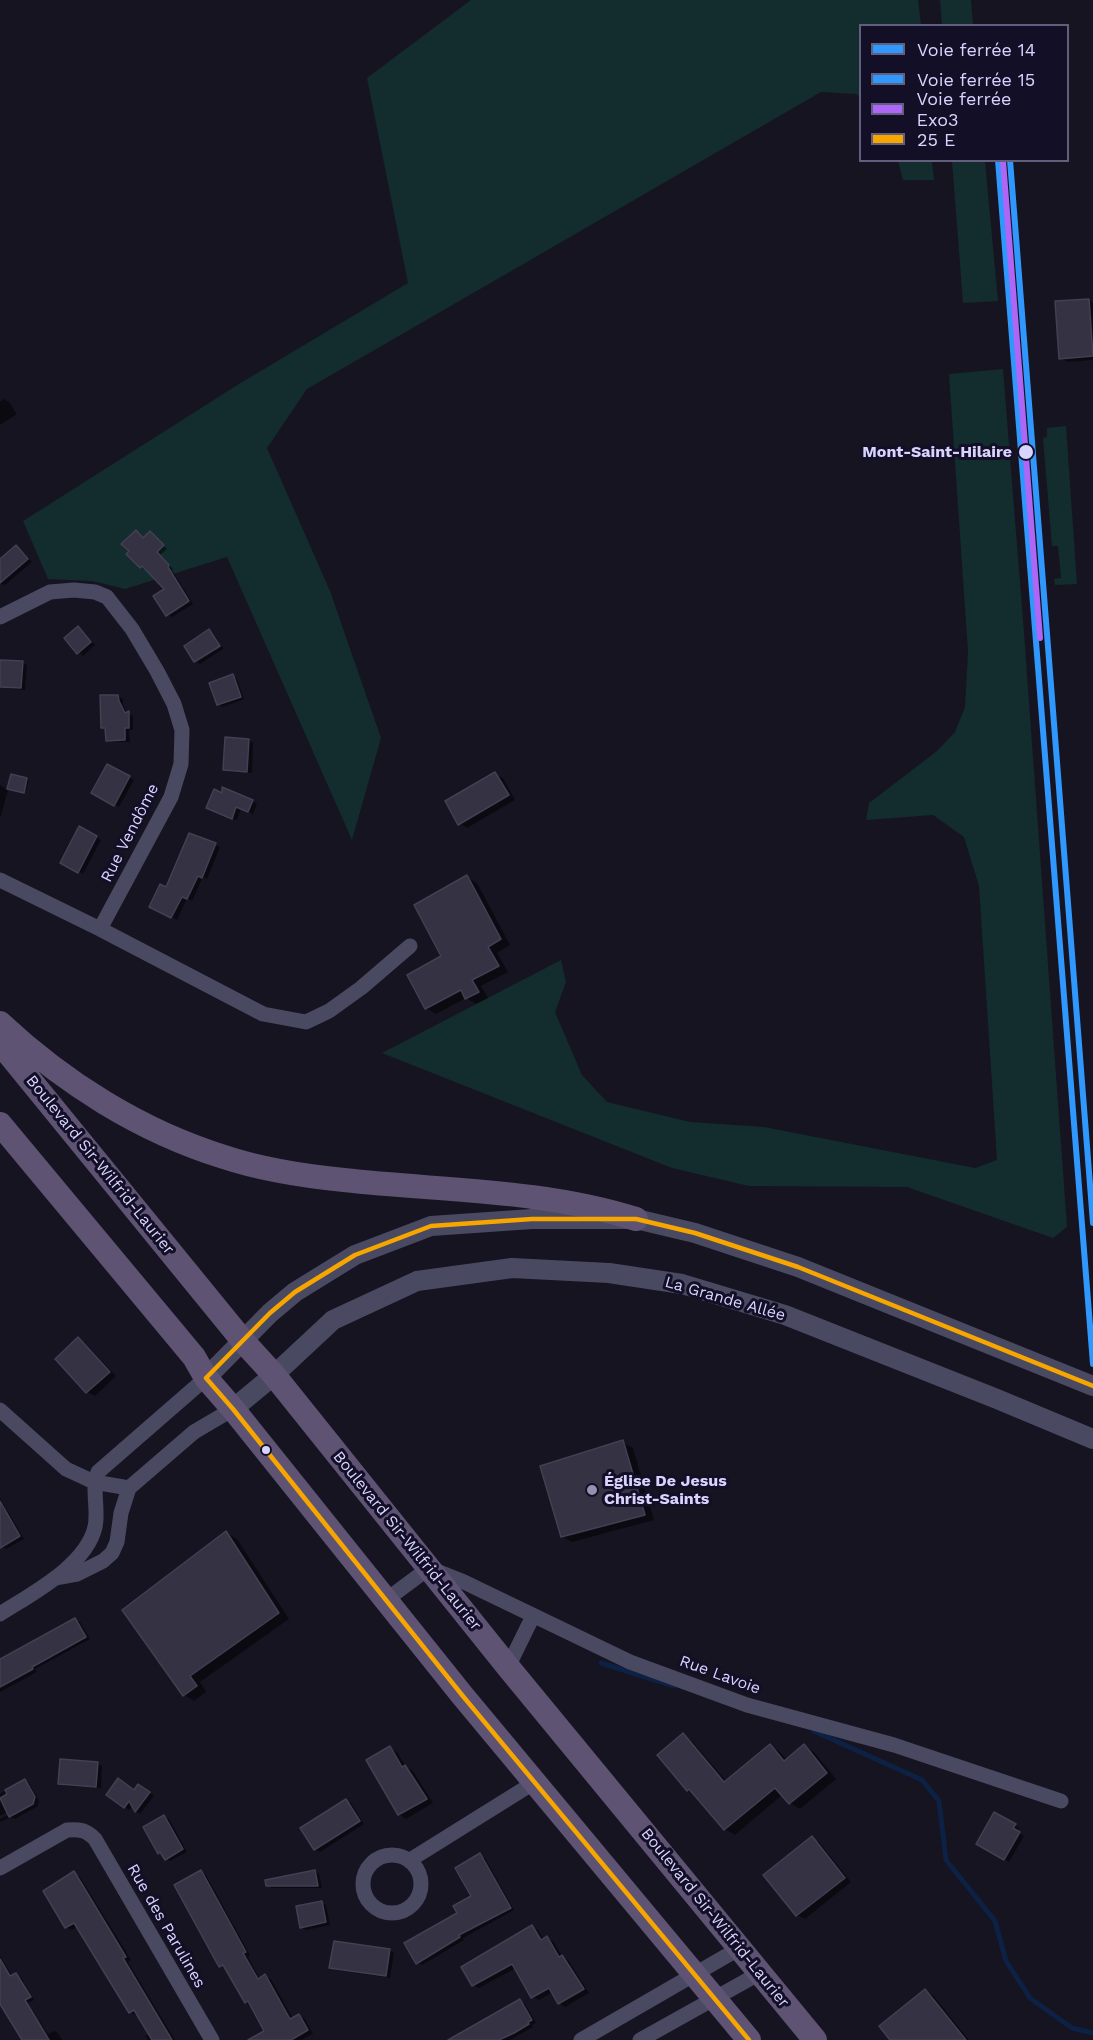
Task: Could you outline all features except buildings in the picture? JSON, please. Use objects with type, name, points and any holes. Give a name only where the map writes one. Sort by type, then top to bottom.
[{"type":"main road","points":[[0,1023],[46,1064],[98,1099],[162,1133],[223,1157],[279,1172],[345,1181],[515,1194],[599,1208],[636,1219]]},
{"type":"main road","name":"Boulevard Sir-Wilfrid-Laurier","points":[[0,1043],[243,1341],[274,1375],[508,1667],[815,2040]]},
{"type":"main road","points":[[0,1124],[194,1357],[206,1378],[386,1600],[750,2040]]},
{"type":"street","name":"Rue Vendôme","points":[[0,617],[51,592],[74,590],[94,592],[107,597],[132,629],[157,670],[174,704],[183,730],[181,764],[171,797],[100,928]]},
{"type":"street","points":[[0,879],[100,928],[263,1014],[306,1022],[329,1011],[361,988],[410,946]]},
{"type":"street","points":[[0,1614],[55,1578],[76,1560],[87,1545],[95,1529],[97,1512],[94,1482],[98,1472],[106,1463],[206,1378],[270,1313],[296,1292],[356,1255],[431,1226],[532,1219],[636,1219],[695,1233],[798,1267],[1093,1386]]},
{"type":"street","name":"La Grande Allée","points":[[233,1409],[274,1375],[333,1320],[417,1281],[512,1268],[609,1273],[682,1284],[785,1315],[997,1399],[1093,1440]]},
{"type":"street","points":[[55,1578],[77,1574],[103,1562],[117,1542],[121,1513],[129,1488],[194,1432],[233,1409]]},
{"type":"street","points":[[0,1410],[66,1469],[94,1482],[129,1488]]},
{"type":"street","points":[[386,1600],[429,1568]]},
{"type":"street","name":"Rue Lavoie","points":[[429,1568],[464,1582],[630,1662],[747,1705],[894,1745],[1061,1801]]},
{"type":"street","points":[[508,1667],[533,1616]]},
{"type":"street","points":[[410,1860],[536,1782]]},
{"type":"street","name":"Rue des Parulines","points":[[0,1868],[67,1830],[78,1829],[87,1832],[94,1839],[212,2040]]},
{"type":"street","points":[[581,2040],[740,1948]]},
{"type":"street","points":[[639,2040],[760,1973]]},
{"type":"green space","points":[[471,0],[918,0],[921,24],[859,24],[859,96],[856,94],[821,92],[307,389],[267,448],[330,591],[381,738],[352,840],[227,557],[125,589],[92,581],[48,579],[23,521],[239,384],[408,283],[367,78]]},
{"type":"green space","points":[[940,0],[971,0],[973,24],[942,24]]},
{"type":"green space","points":[[898,162],[932,162],[934,180],[903,180]]},
{"type":"green space","points":[[952,162],[985,162],[998,301],[963,303]]},
{"type":"green space","points":[[1003,369],[1067,1227],[1053,1238],[907,1187],[749,1186],[672,1168],[382,1053],[561,960],[566,982],[555,1012],[582,1075],[607,1102],[690,1122],[764,1127],[975,1168],[997,1160],[979,886],[964,837],[933,815],[866,820],[869,803],[937,751],[955,732],[965,707],[968,652],[949,374]]},
{"type":"green space","points":[[1066,426],[1077,584],[1055,585],[1054,579],[1061,578],[1058,546],[1052,546],[1043,438],[1047,437],[1047,428]]},
{"type":"waterway","points":[[601,1663],[674,1686]]},
{"type":"waterway","points":[[814,1731],[922,1780],[939,1801],[946,1860],[995,1921],[1006,1961],[1030,1998],[1072,2028],[1093,2033]]},
{"type":"rail line","name":"14","points":[[998,162],[1093,1364]]},
{"type":"rail line","name":"Exo3","points":[[1003,162],[1040,638]]},
{"type":"rail line","name":"15","points":[[1010,162],[1093,1223]]},
{"type":"transit line","points":[[749,2040],[462,1695],[206,1378],[270,1313],[295,1292],[355,1255],[431,1226],[532,1219],[636,1219],[695,1233],[798,1267],[1093,1386]]},
{"type":"place","name":"Mont-Saint-Hilaire","points":[[1026,452]]},
{"type":"place","name":"Église De Jesus Christ-Saints","points":[[592,1490]]}]
